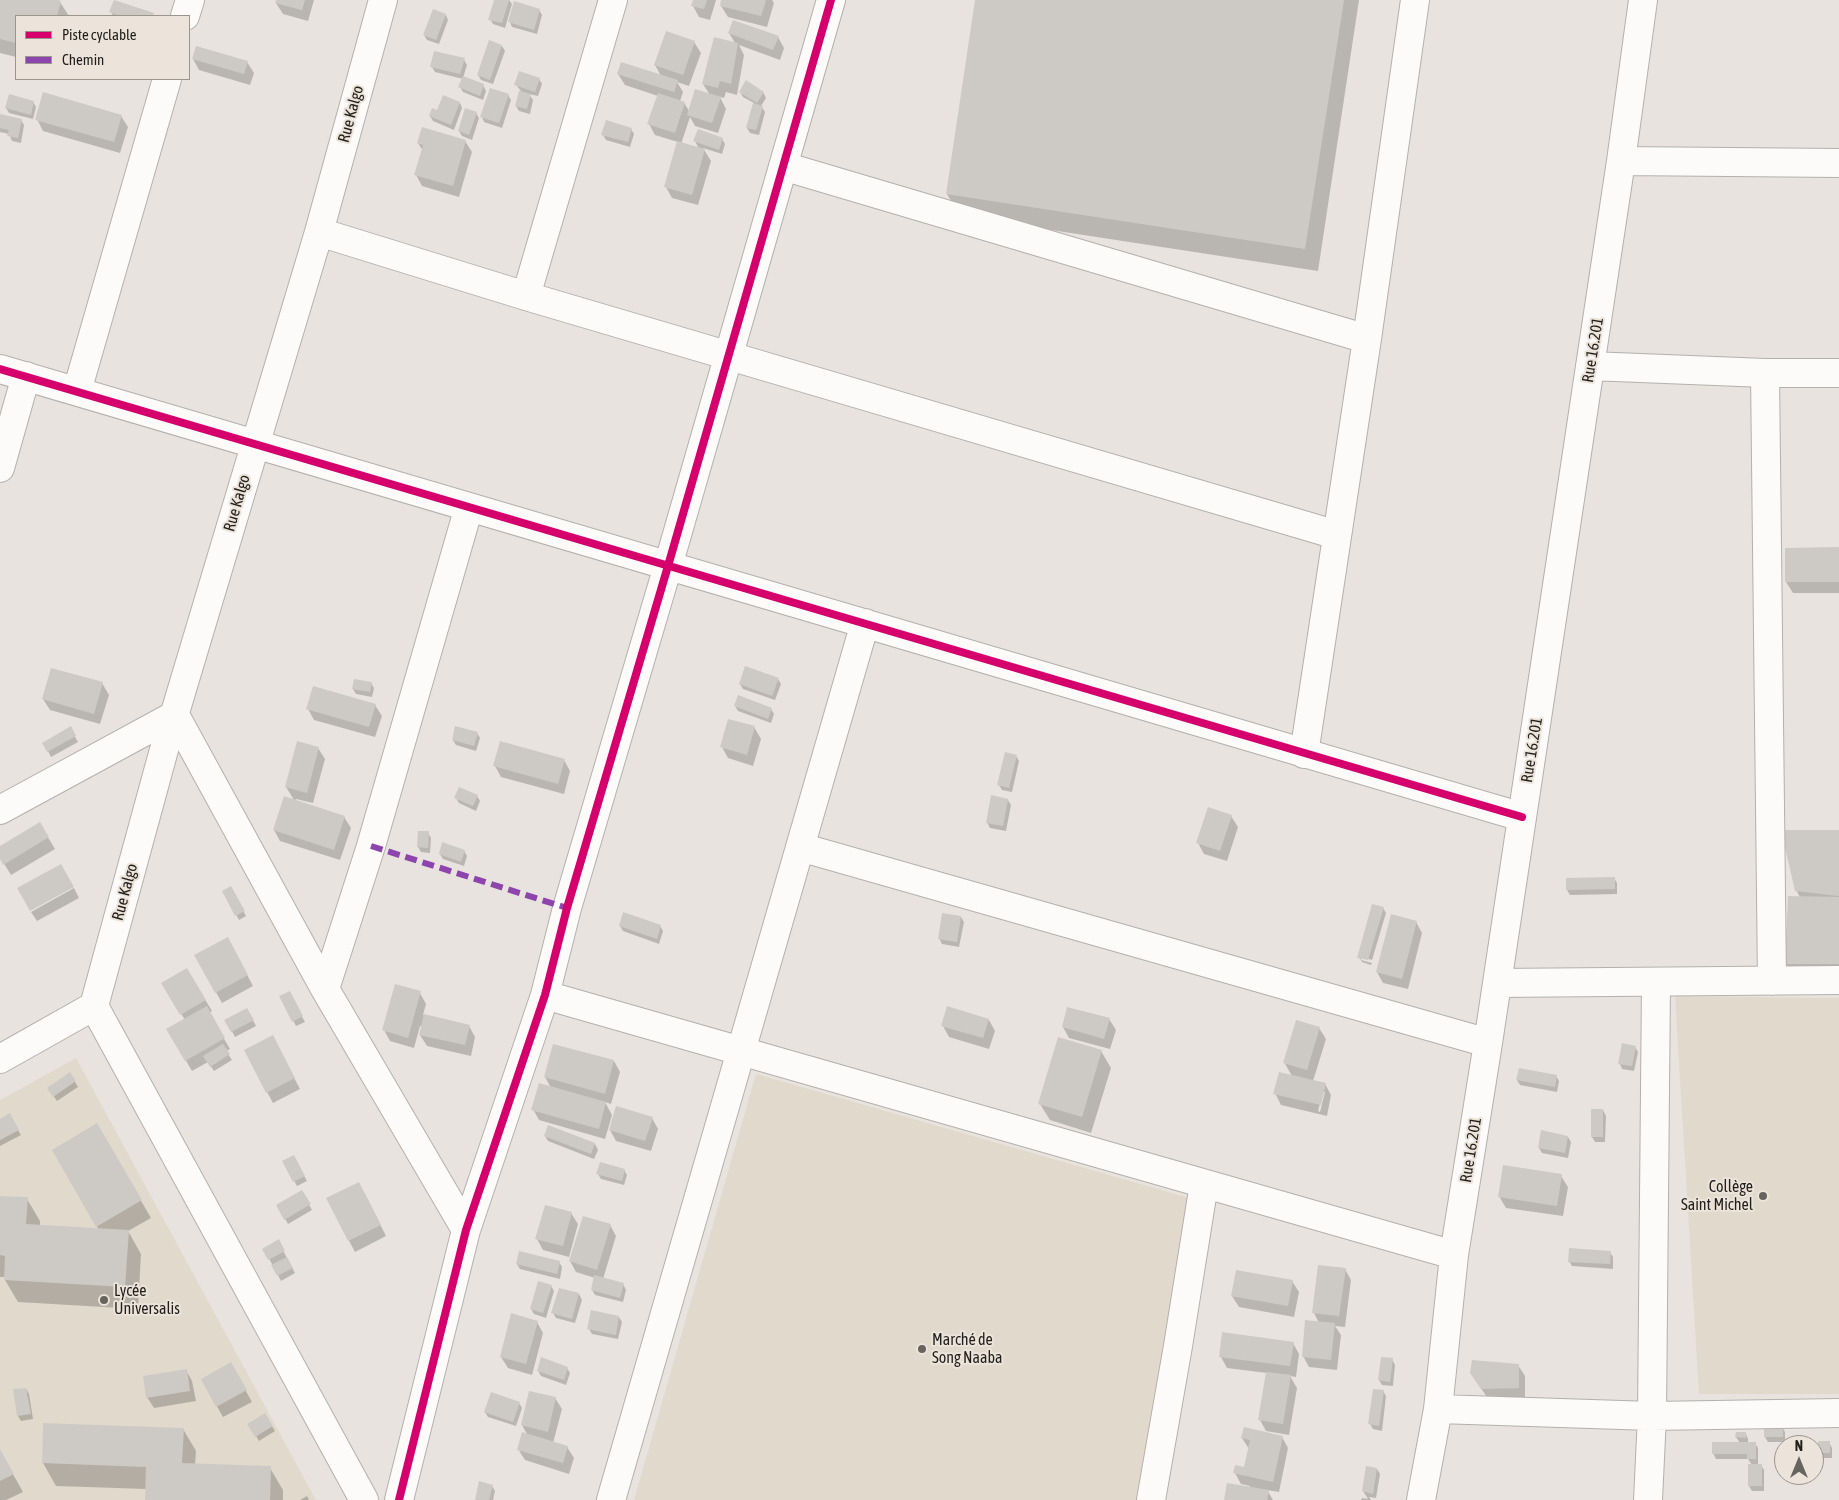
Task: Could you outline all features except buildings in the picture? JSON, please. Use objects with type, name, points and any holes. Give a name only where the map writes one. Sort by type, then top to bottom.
[{"type":"street","points":[[185,15],[190,0]]},
{"type":"street","name":"Rue Kalgo","points":[[94,1006],[175,715],[319,232],[383,0]]},
{"type":"street","points":[[526,296],[613,0]]},
{"type":"street","points":[[399,1500],[466,1230],[545,995],[568,908],[831,0]]},
{"type":"street","points":[[1304,754],[1367,339],[1415,0]]},
{"type":"street","name":"Rue 16.201","points":[[1421,1500],[1438,1409],[1454,1255],[1488,1043],[1621,162],[1643,0]]},
{"type":"street","points":[[77,391],[167,80]]},
{"type":"street","points":[[1621,162],[1839,163]]},
{"type":"street","points":[[783,166],[1367,339]]},
{"type":"street","points":[[319,232],[526,296],[1337,535]]},
{"type":"street","points":[[1590,366],[1839,373]]},
{"type":"street","points":[[0,369],[1522,817]]},
{"type":"street","points":[[1765,372],[1772,981]]},
{"type":"street","points":[[0,468],[26,376]]},
{"type":"street","points":[[325,989],[371,846],[470,507]]},
{"type":"street","points":[[611,1500],[865,623]]},
{"type":"street","points":[[0,810],[175,715],[325,989],[466,1230]]},
{"type":"street","points":[[800,847],[1488,1043]]},
{"type":"street","points":[[1497,983],[1839,980]]},
{"type":"street","points":[[1648,1500],[1652,1416],[1656,982]]},
{"type":"street","points":[[545,995],[1454,1255]]},
{"type":"street","points":[[0,1059],[94,1006],[364,1500]]},
{"type":"street","points":[[1151,1500],[1204,1184]]},
{"type":"street","points":[[1438,1409],[1652,1416],[1839,1413]]},
{"type":"shaded area","name":"Collège Saint Michel","points":[[1675,996],[1839,998],[1839,1394],[1699,1394]]},
{"type":"shaded area","name":"Lycée Universalis","points":[[76,1058],[316,1500],[0,1500],[0,1100]]},
{"type":"shaded area","name":"Marché de Song Naaba","points":[[756,1074],[1193,1199],[1140,1500],[634,1500]]},
{"type":"marked path","points":[[371,846],[567,908]]},
{"type":"cycle path","points":[[399,1500],[466,1230],[545,995],[567,908],[668,566],[831,0]]},
{"type":"cycle path","points":[[0,369],[1522,817]]},
{"type":"place","name":"Collège Saint Michel","points":[[1763,1196]]},
{"type":"place","name":"Lycée Universalis","points":[[104,1300]]},
{"type":"place","name":"Marché de Song Naaba","points":[[922,1349]]}]
